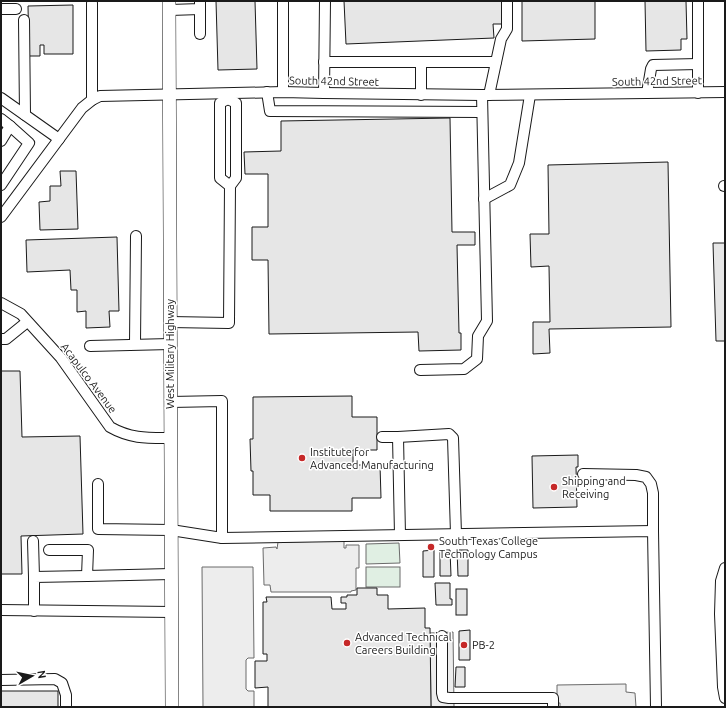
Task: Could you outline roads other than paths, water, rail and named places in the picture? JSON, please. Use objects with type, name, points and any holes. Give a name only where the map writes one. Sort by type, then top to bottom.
[{"type":"main road","name":"West Military Highway","points":[[169,6],[172,707]]},
{"type":"street","points":[[283,1],[283,92]]},
{"type":"street","points":[[324,1],[324,93]]},
{"type":"street","points":[[420,370],[464,369],[477,359],[478,336],[487,321],[482,112],[485,95],[496,62],[501,39],[507,30],[507,1]]},
{"type":"street","points":[[698,1],[698,93]]},
{"type":"street","points":[[1,217],[82,108],[92,100],[92,3]]},
{"type":"street","points":[[169,6],[200,5],[200,34]]},
{"type":"street","points":[[1,9],[16,9]]},
{"type":"street","points":[[24,20],[25,115]]},
{"type":"street","points":[[324,62],[496,62]]},
{"type":"street","points":[[421,62],[421,94]]},
{"type":"street","points":[[647,93],[653,65],[698,64]]},
{"type":"street","points":[[267,92],[270,111],[482,112]]},
{"type":"street","name":"South 42nd Street","points":[[92,100],[100,96],[228,96],[267,92],[485,95],[725,92]]},
{"type":"street","points":[[402,94],[403,112]]},
{"type":"street","points":[[484,199],[510,185],[519,163],[530,95]]},
{"type":"street","points":[[170,322],[229,323],[230,186],[236,178],[236,103],[228,96],[220,103],[220,178],[230,186]]},
{"type":"street","points":[[1,98],[59,139]]},
{"type":"street","points":[[1,119],[29,143],[1,185]]},
{"type":"street","points":[[1,141],[10,126]]},
{"type":"street","points":[[135,344],[136,236]]},
{"type":"street","name":"Acapulco Avenue","points":[[1,302],[21,314],[61,358],[110,427],[121,434],[144,438],[171,438]]},
{"type":"street","points":[[1,339],[6,339],[28,322]]},
{"type":"street","points":[[90,346],[170,344]]},
{"type":"street","points":[[171,402],[222,402],[222,538]]},
{"type":"street","points":[[382,437],[449,434],[453,438],[456,534]]},
{"type":"street","points":[[398,437],[400,535]]},
{"type":"street","points":[[583,474],[646,476],[651,484],[653,493],[656,707]]},
{"type":"street","points":[[98,484],[98,528],[171,530],[222,538],[653,531]]},
{"type":"street","points":[[33,541],[34,611]]},
{"type":"street","points":[[49,550],[88,550],[87,576]]},
{"type":"street","points":[[725,568],[721,582],[720,614],[723,687],[725,698]]},
{"type":"street","points":[[34,577],[172,574]]},
{"type":"street","points":[[1,610],[172,612]]},
{"type":"street","points":[[442,636],[443,697],[491,703],[553,698],[553,707]]},
{"type":"street","points":[[1,680],[55,680],[62,683],[66,694],[66,707]]},
{"type":"place","name":"Institute for Advanced Manufacturing","points":[[302,458]]},
{"type":"place","name":"Shipping and Receiving","points":[[554,487]]},
{"type":"place","name":"South Texas College Technology Campus","points":[[431,547]]},
{"type":"place","name":"Advanced Technical Careers Building","points":[[347,643]]},
{"type":"place","name":"PB-2","points":[[464,645]]}]
